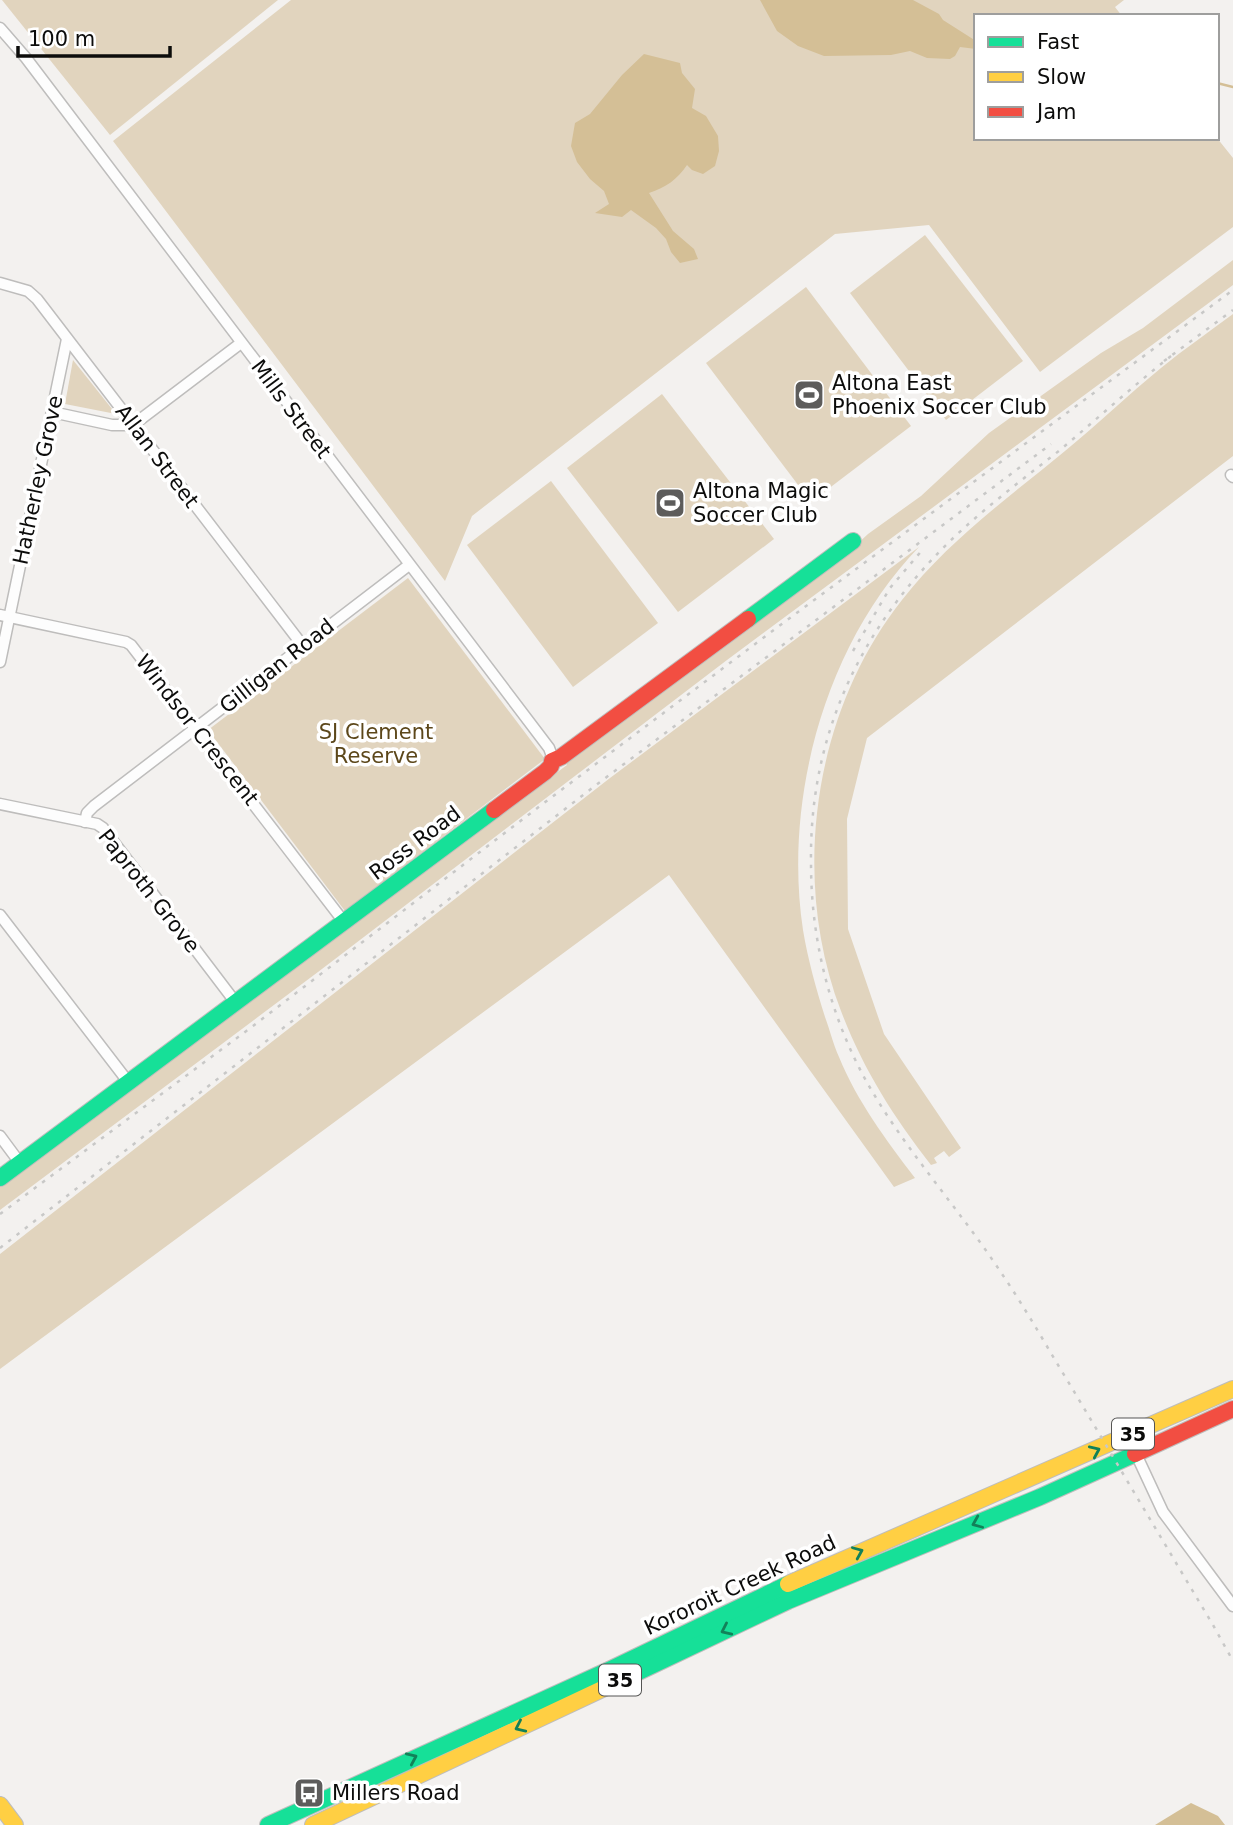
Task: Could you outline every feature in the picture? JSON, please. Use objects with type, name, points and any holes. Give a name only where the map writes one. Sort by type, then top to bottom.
[{"type":"main road","name":"Ross Road","points":[[0,1178],[545,772],[552,761],[627,709],[853,541]]},
{"type":"main road","name":"Kororoit Creek Road","points":[[268,1825],[611,1669],[815,1571],[1233,1389]]},
{"type":"main road","name":"Kororoit Creek Road","points":[[313,1825],[788,1601],[1040,1497],[1233,1409]]},
{"type":"main road","points":[[1032,1478],[1040,1497]]},
{"type":"main road","points":[[1010,1488],[1017,1506]]},
{"type":"main road","points":[[446,1743],[453,1759]]},
{"type":"main road","points":[[0,1805],[15,1825]]},
{"type":"street","name":"Mills Street","points":[[1,23],[549,748],[552,761]]},
{"type":"street","name":"Allan Street","points":[[0,284],[28,291],[37,299],[303,646]]},
{"type":"street","name":"Hatherley Grove","points":[[0,662],[5,616],[67,339]]},
{"type":"street","points":[[52,412],[112,425],[134,425],[241,343]]},
{"type":"street","name":"Gilligan Road","points":[[85,822],[87,813],[94,806],[409,565]]},
{"type":"street","name":"Windsor Crescent","points":[[5,616],[126,642],[135,649],[344,922]]},
{"type":"street","name":"Paproth Grove","points":[[0,804],[97,824],[236,1003]]},
{"type":"street","points":[[0,915],[129,1083]]},
{"type":"street","points":[[0,1136],[20,1163]]},
{"type":"street","points":[[1136,1454],[1163,1512],[1233,1606]]},
{"type":"green space","points":[[2,0],[278,0],[110,135]]},
{"type":"green space","points":[[291,0],[1124,0],[1115,7],[1120,14],[974,14],[974,140],[1219,140],[1233,158],[1233,227],[1040,372],[929,225],[835,234],[472,516],[445,581],[113,141]]},
{"type":"green space","points":[[925,235],[1023,361],[946,420],[850,293]]},
{"type":"green space","points":[[1233,260],[1233,285],[727,660],[0,1210],[0,1186],[567,765],[565,762],[921,496],[989,433],[1101,353],[1143,328]]},
{"type":"green space","name":"Altona East Phoenix Soccer Club","points":[[806,287],[911,426],[811,502],[706,363]]},
{"type":"green space","points":[[1233,314],[1233,456],[867,738],[847,819],[848,929],[884,1034],[961,1148],[949,1157],[944,1151],[934,1158],[937,1163],[931,1165],[892,1110],[859,1053],[841,1011],[825,960],[816,906],[814,852],[819,798],[830,744],[848,693],[872,644],[902,600],[939,558],[979,521],[1161,368]]},
{"type":"green space","points":[[73,360],[116,414],[65,404]]},
{"type":"green space","name":"Altona Magic Soccer Club","points":[[662,394],[774,539],[678,612],[567,468]]},
{"type":"green space","points":[[551,481],[658,623],[573,687],[467,545]]},
{"type":"green space","points":[[919,547],[886,586],[859,629],[836,676],[819,725],[806,776],[798,880],[807,952],[837,1052],[863,1105],[915,1178],[894,1187],[669,875],[0,1369],[0,1254],[610,778]]},
{"type":"green space","name":"SJ Clement Reserve","points":[[408,578],[545,759],[345,911],[208,730]]},
{"type":"shaded area","points":[[760,0],[913,0],[939,14],[943,20],[974,40],[974,49],[960,47],[950,59],[927,58],[910,51],[891,55],[824,56],[798,46],[777,31]]},
{"type":"shaded area","points":[[644,54],[680,63],[682,73],[695,89],[692,108],[706,116],[718,136],[719,151],[715,166],[703,174],[687,165],[671,182],[649,193],[673,231],[694,249],[698,259],[680,263],[656,228],[631,210],[622,217],[595,213],[609,204],[604,191],[577,162],[571,146],[575,123],[590,114],[622,75]]},
{"type":"shaded area","points":[[1191,1803],[1218,1816],[1225,1825],[1155,1825]]},
{"type":"waterway","points":[[1219,84],[1233,87]]},
{"type":"railway","points":[[0,1214],[253,1026],[779,626],[1233,290]]},
{"type":"railway","points":[[1164,361],[1233,310]]},
{"type":"railway","points":[[1171,356],[961,530],[916,577],[889,612],[845,689],[830,730],[819,773],[813,817],[812,892],[824,974],[841,1027],[864,1077],[895,1127],[1019,1300],[1233,1661]]},
{"type":"railway","points":[[0,1248],[596,785],[1051,444]]},
{"type":"railway","points":[[853,651],[890,588],[924,548]]},
{"type":"traffic: fast","points":[[748,619],[853,541]]},
{"type":"traffic: fast","points":[[0,1178],[494,810]]},
{"type":"traffic: fast","points":[[632,1675],[788,1601],[1040,1497],[1135,1454]]},
{"type":"traffic: fast","points":[[268,1825],[611,1669],[788,1584]]},
{"type":"traffic: slow","points":[[788,1584],[1233,1389]]},
{"type":"traffic: slow","points":[[313,1825],[632,1675]]},
{"type":"traffic: slow","points":[[0,1805],[15,1825]]},
{"type":"traffic: jam","points":[[494,810],[545,772],[552,761],[748,619]]},
{"type":"traffic: jam","points":[[1135,1454],[1233,1409]]},
{"type":"place","name":"Altona East Phoenix Soccer Club","points":[[809,395]]},
{"type":"place","name":"Altona Magic Soccer Club","points":[[670,503]]},
{"type":"place","name":"Millers Road","points":[[309,1793]]}]
